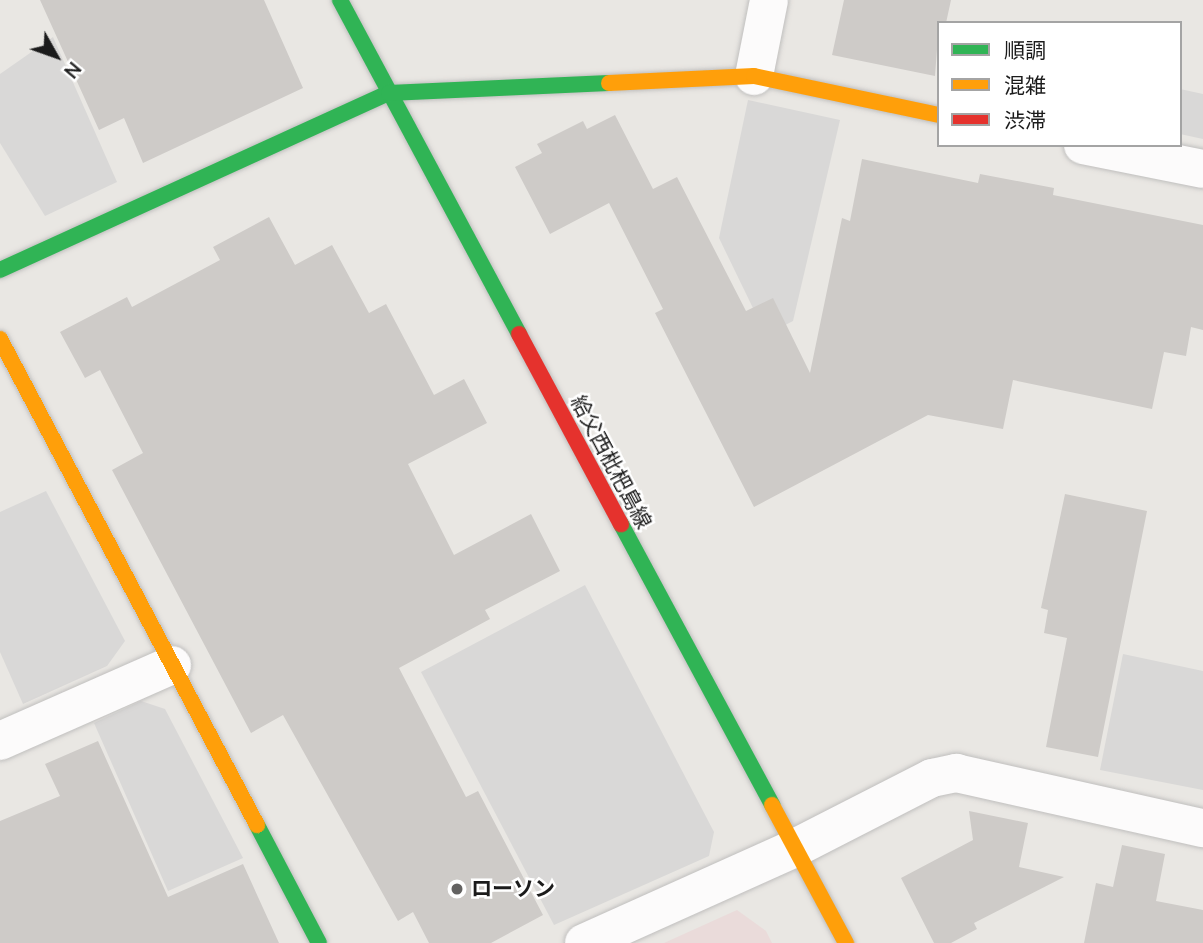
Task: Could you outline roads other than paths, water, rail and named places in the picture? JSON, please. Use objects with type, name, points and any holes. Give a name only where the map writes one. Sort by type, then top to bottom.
[{"type":"street","name":"給父西枇杷島線","points":[[340,0],[846,943]]},
{"type":"street","points":[[754,76],[769,0]]},
{"type":"street","points":[[0,270],[389,93],[754,76],[937,116]]},
{"type":"street","points":[[1093,147],[1203,169]]},
{"type":"street","points":[[0,339],[319,943]]},
{"type":"street","points":[[0,741],[172,664]]},
{"type":"street","points":[[584,943],[795,848],[932,778],[956,773],[1203,828]]},
{"type":"place","name":"ローソン","points":[[457,889]]}]
